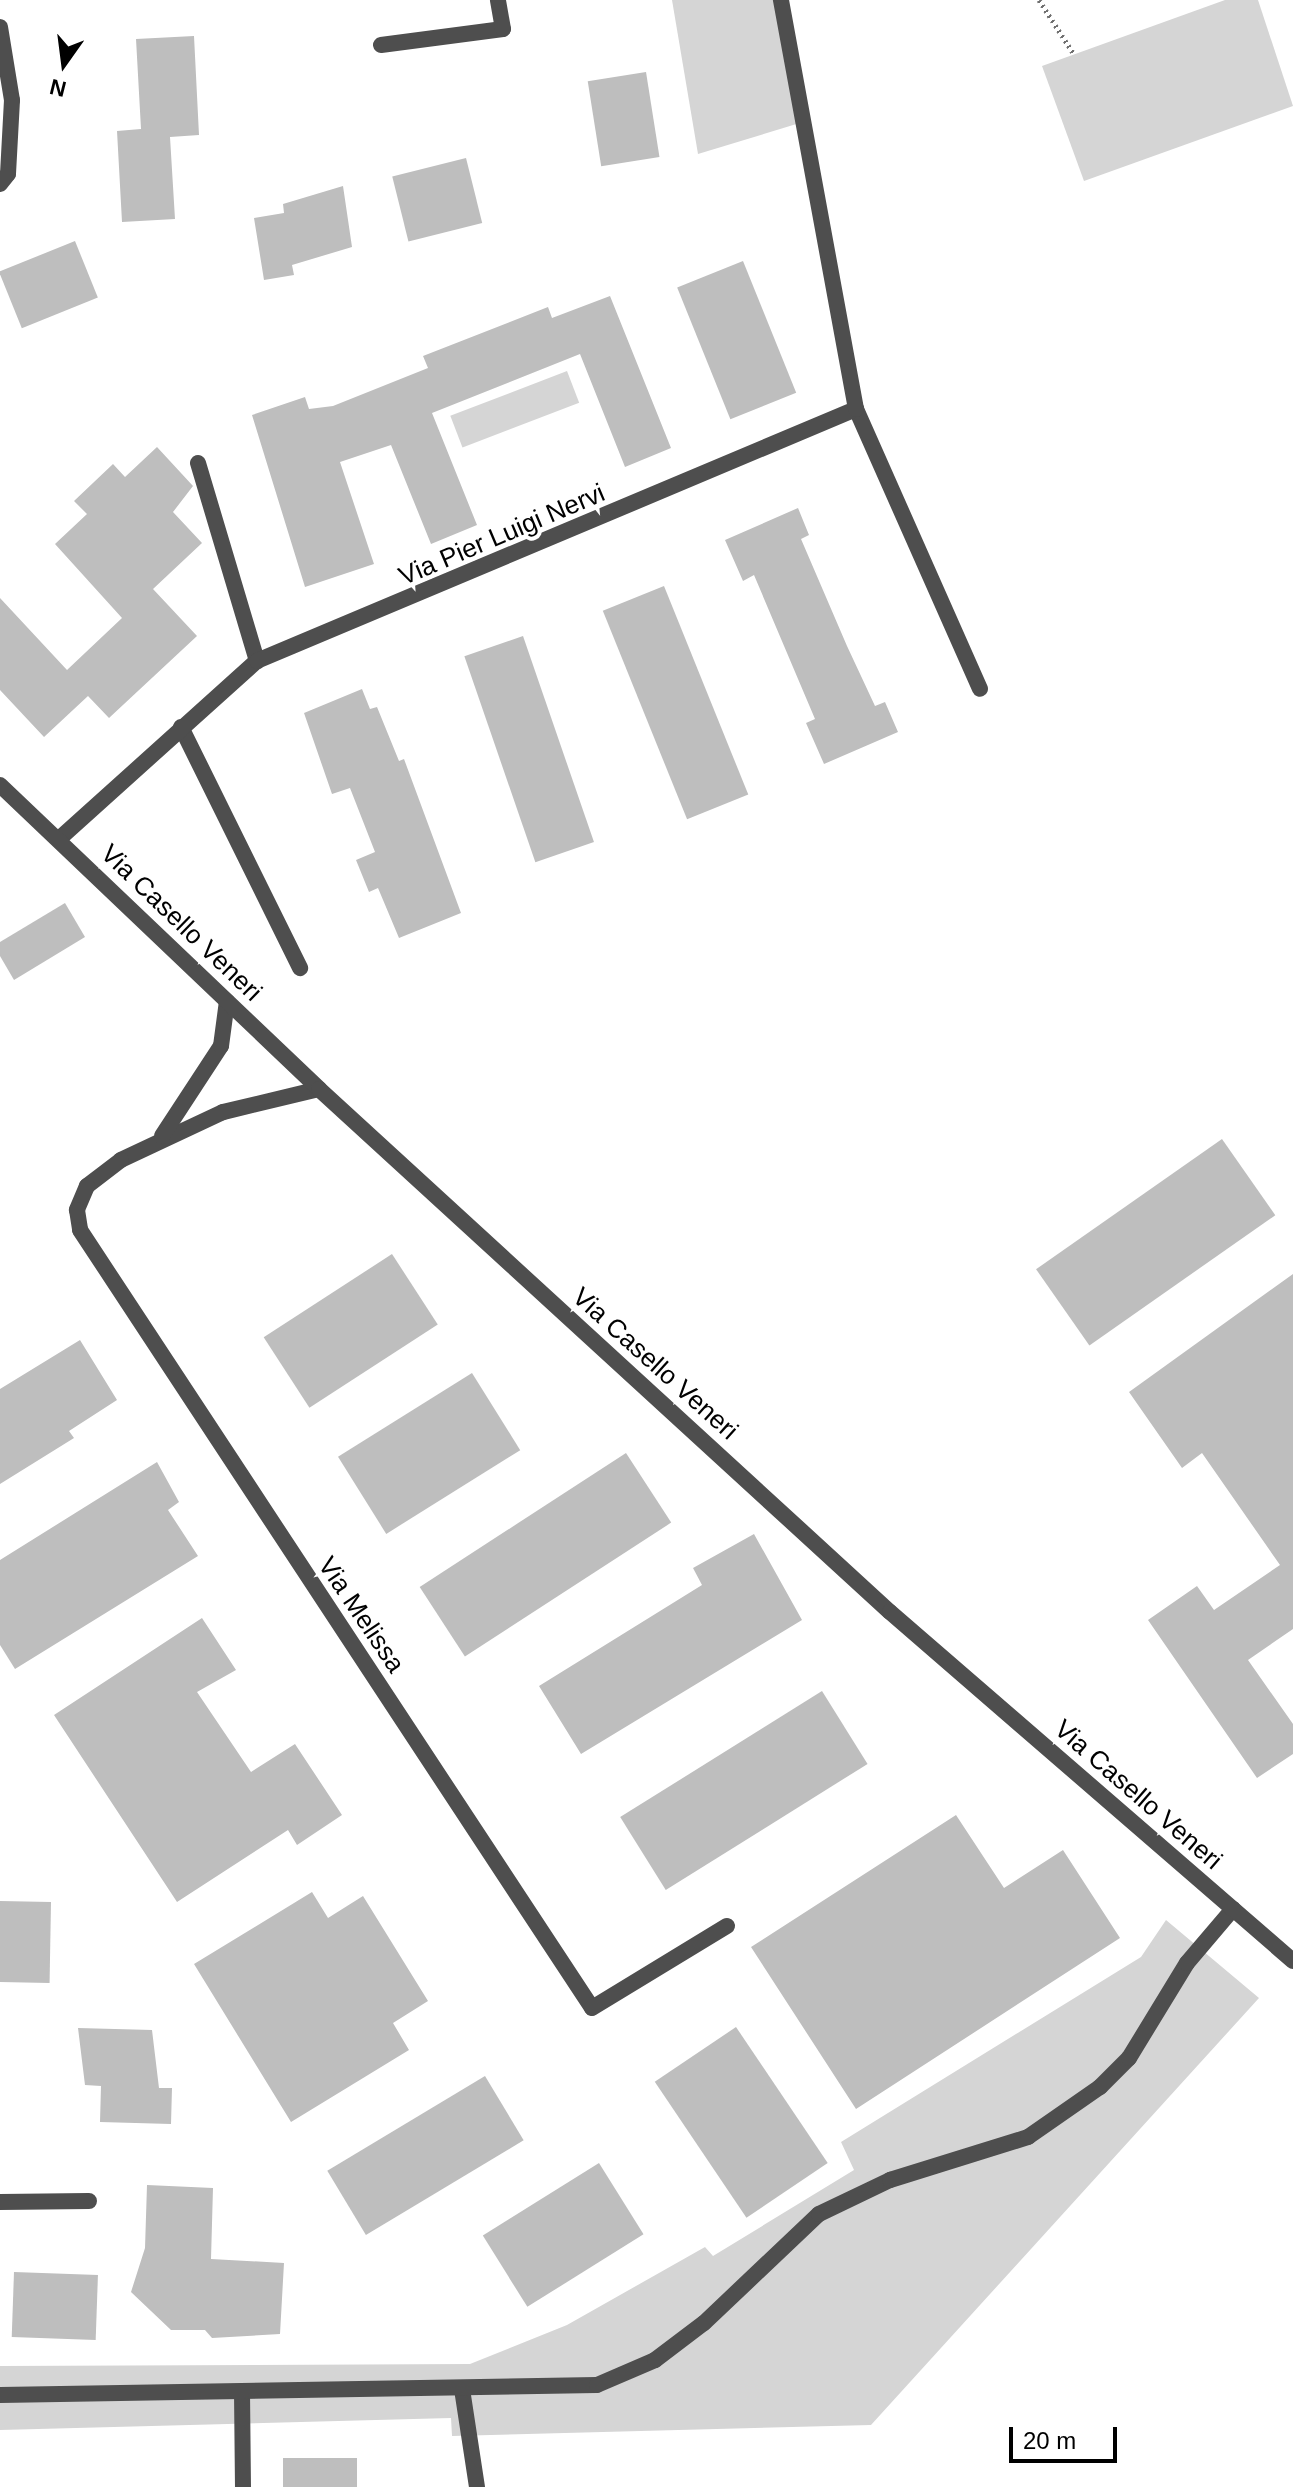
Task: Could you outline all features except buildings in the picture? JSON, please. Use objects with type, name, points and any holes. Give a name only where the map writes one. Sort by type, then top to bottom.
[{"type":"street","points":[[381,45],[503,29],[498,0]]},
{"type":"street","points":[[781,0],[856,409],[980,689]]},
{"type":"street","points":[[0,27],[12,100],[4,179]]},
{"type":"street","name":"Via Pier Luigi Nervi","points":[[59,839],[257,661],[856,409]]},
{"type":"street","points":[[198,463],[257,661]]},
{"type":"street","points":[[181,727],[300,968]]},
{"type":"street","name":"Via Casello Veneri","points":[[0,785],[319,1089],[890,1612],[1293,1961]]},
{"type":"street","name":"Via Melissa","points":[[162,1136],[221,1046],[227,1001]]},
{"type":"street","name":"Via Melissa","points":[[319,1089],[252,1103],[162,1136],[87,1186],[77,1210],[80,1230],[592,2008],[727,1926]]},
{"type":"street","points":[[0,2395],[597,2385],[655,2360],[747,2286],[788,2239],[819,2214],[890,2180],[1028,2137],[1129,2058],[1187,1963],[1233,1909]]},
{"type":"street","points":[[0,2202],[89,2201]]},
{"type":"street","points":[[462,2389],[477,2487]]},
{"type":"street","points":[[242,2392],[243,2487]]},
{"type":"path","points":[[1039,0],[1074,54]]},
{"type":"shaded area","points":[[672,0],[781,0],[803,122],[698,154]]},
{"type":"shaded area","points":[[1225,0],[1258,0],[1293,106],[1084,181],[1042,66]]},
{"type":"shaded area","points":[[567,371],[579,403],[462,448],[450,416]]},
{"type":"shaded area","points":[[1166,1920],[1259,1998],[871,2425],[452,2436],[451,2418],[0,2430],[0,2366],[470,2364],[567,2325],[705,2247],[713,2256],[854,2170],[841,2142],[1141,1957]]}]
